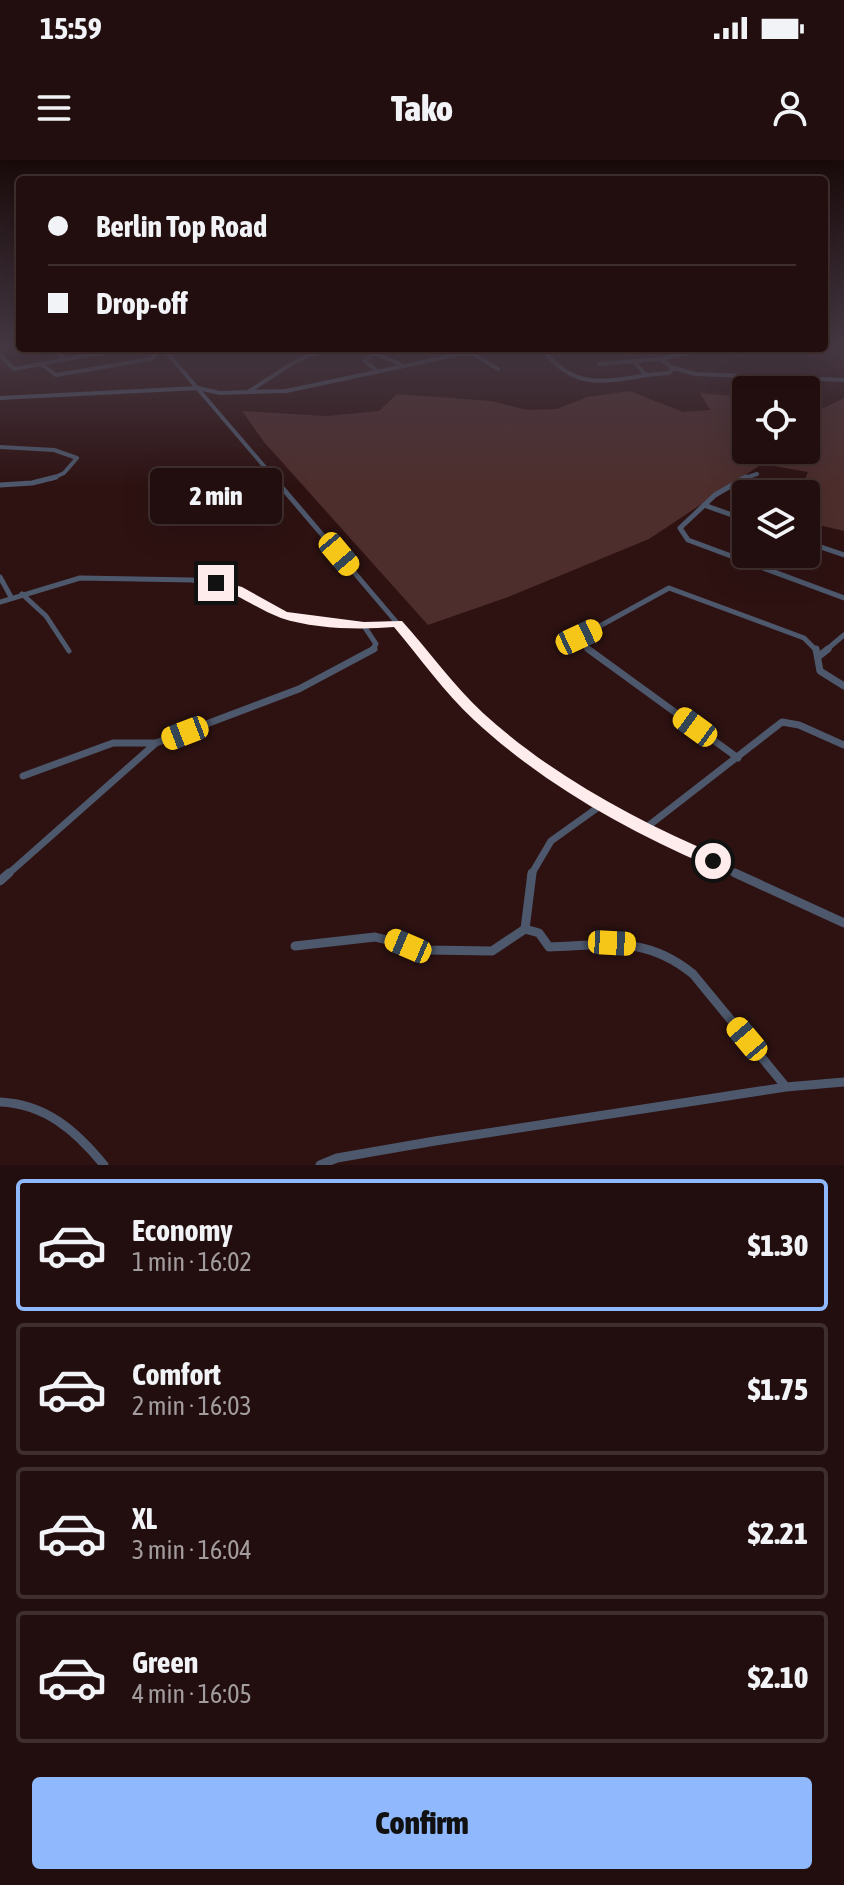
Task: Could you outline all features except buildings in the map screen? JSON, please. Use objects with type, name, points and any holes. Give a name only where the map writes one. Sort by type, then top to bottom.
[{"type":"street","points":[[0,398],[101,393]]},
{"type":"street","points":[[202,393],[477,716],[534,762],[643,830],[844,923]]},
{"type":"street","points":[[0,447],[54,450],[77,458],[63,475],[22,485],[0,485]]},
{"type":"street","points":[[757,474],[738,480],[704,505],[680,528],[688,540],[844,598]]},
{"type":"street","points":[[704,505],[732,515]]},
{"type":"street","points":[[820,547],[844,555]]},
{"type":"street","points":[[0,577],[11,597]]},
{"type":"street","points":[[0,602],[80,578],[192,580],[238,590],[284,615],[364,626],[398,623]]},
{"type":"street","points":[[738,758],[581,644],[578,638],[674,588],[804,638],[814,644],[820,671],[844,686]]},
{"type":"street","points":[[22,594],[46,616],[69,651]]},
{"type":"street","points":[[23,776],[113,743],[156,743],[299,689],[370,652],[376,644],[364,626]]},
{"type":"street","points":[[818,657],[844,635]]},
{"type":"street","points":[[643,830],[782,722],[799,725],[844,746]]},
{"type":"street","points":[[0,881],[156,743]]},
{"type":"street","points":[[525,929],[525,892],[541,851],[555,834],[601,806]]},
{"type":"street","points":[[295,946],[375,937],[427,950],[492,951],[525,929]]},
{"type":"street","points":[[525,929],[539,933],[549,947],[626,944],[655,947],[667,953],[693,974],[786,1087]]},
{"type":"street","points":[[320,1165],[337,1158],[435,1141],[786,1087],[844,1082]]},
{"type":"street","points":[[0,1102],[22,1101],[52,1116],[85,1140],[104,1165]]},
{"type":"shaded area","points":[[635,393],[683,412],[710,410],[700,393],[732,396],[732,464],[762,464],[738,480],[732,480],[732,484],[649,539],[508,597],[428,625],[264,442],[242,411],[327,416],[379,411],[397,394],[491,401],[527,410],[557,409],[587,397]]},
{"type":"shaded area","points":[[844,398],[844,531],[820,525],[820,480],[805,480],[808,472],[762,464],[820,464],[820,409]]},
{"type":"route","points":[[216,583],[245,593],[284,615],[364,626],[398,623],[477,716],[534,762],[643,830],[713,861]]}]
